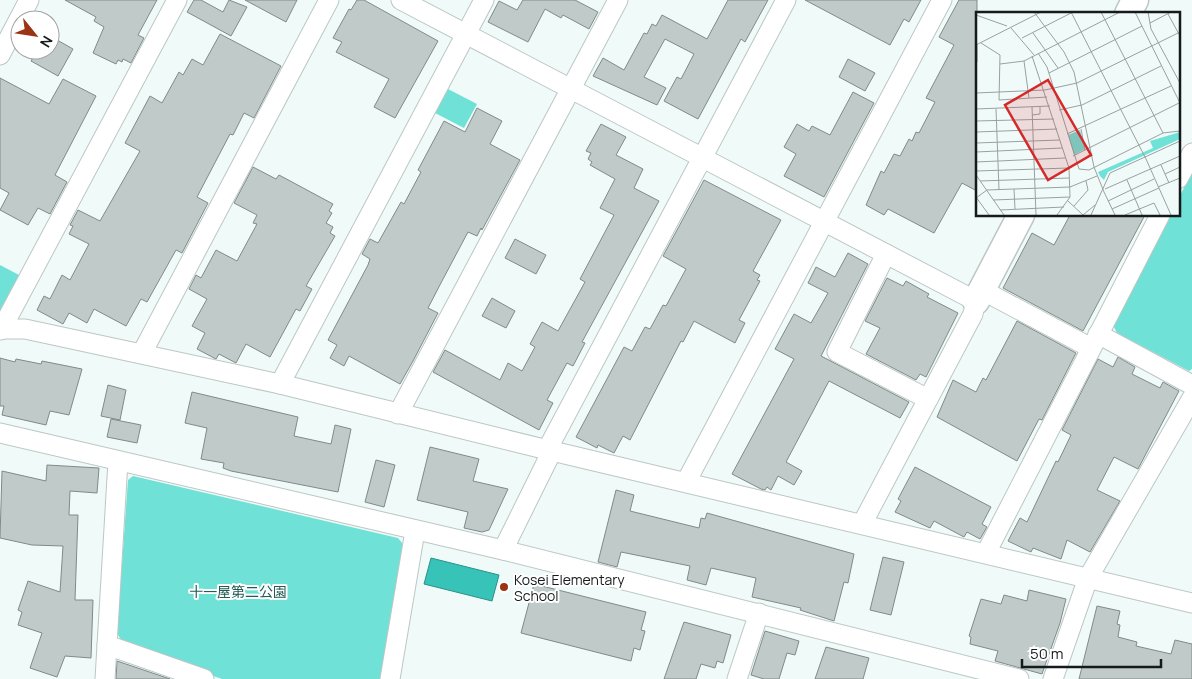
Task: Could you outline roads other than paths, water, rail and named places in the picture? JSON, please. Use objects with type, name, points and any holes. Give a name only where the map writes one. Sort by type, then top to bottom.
[{"type":"street","points":[[0,55],[29,0]]},
{"type":"street","points":[[177,0],[1,329],[25,329],[280,384],[550,451],[1192,603]]},
{"type":"street","points":[[142,353],[329,0]]},
{"type":"street","points":[[401,0],[886,254],[979,296],[1094,341],[1192,384]]},
{"type":"street","points":[[280,384],[484,0]]},
{"type":"street","points":[[398,414],[618,0]]},
{"type":"street","points":[[503,550],[550,451],[702,157],[786,0]]},
{"type":"street","points":[[686,482],[942,0]]},
{"type":"street","points":[[1129,12],[1135,0]]},
{"type":"street","points":[[1180,175],[1192,152]]},
{"type":"street","points":[[862,524],[973,314],[979,296],[1021,216]]},
{"type":"street","points":[[986,553],[1159,216]]},
{"type":"street","points":[[886,254],[837,352],[928,399]]},
{"type":"street","points":[[1053,679],[1088,578],[1192,398]]},
{"type":"street","points":[[0,433],[503,550],[1019,679]]},
{"type":"street","points":[[105,679],[118,461]]},
{"type":"street","points":[[390,679],[415,531]]},
{"type":"street","points":[[737,679],[759,613]]},
{"type":"street","points":[[107,645],[204,679]]},
{"type":"place","name":"Kosei Elementary School","points":[[504,587]]},
{"type":"park label","name":"十一屋第二公園","points":[[238,591]]}]
